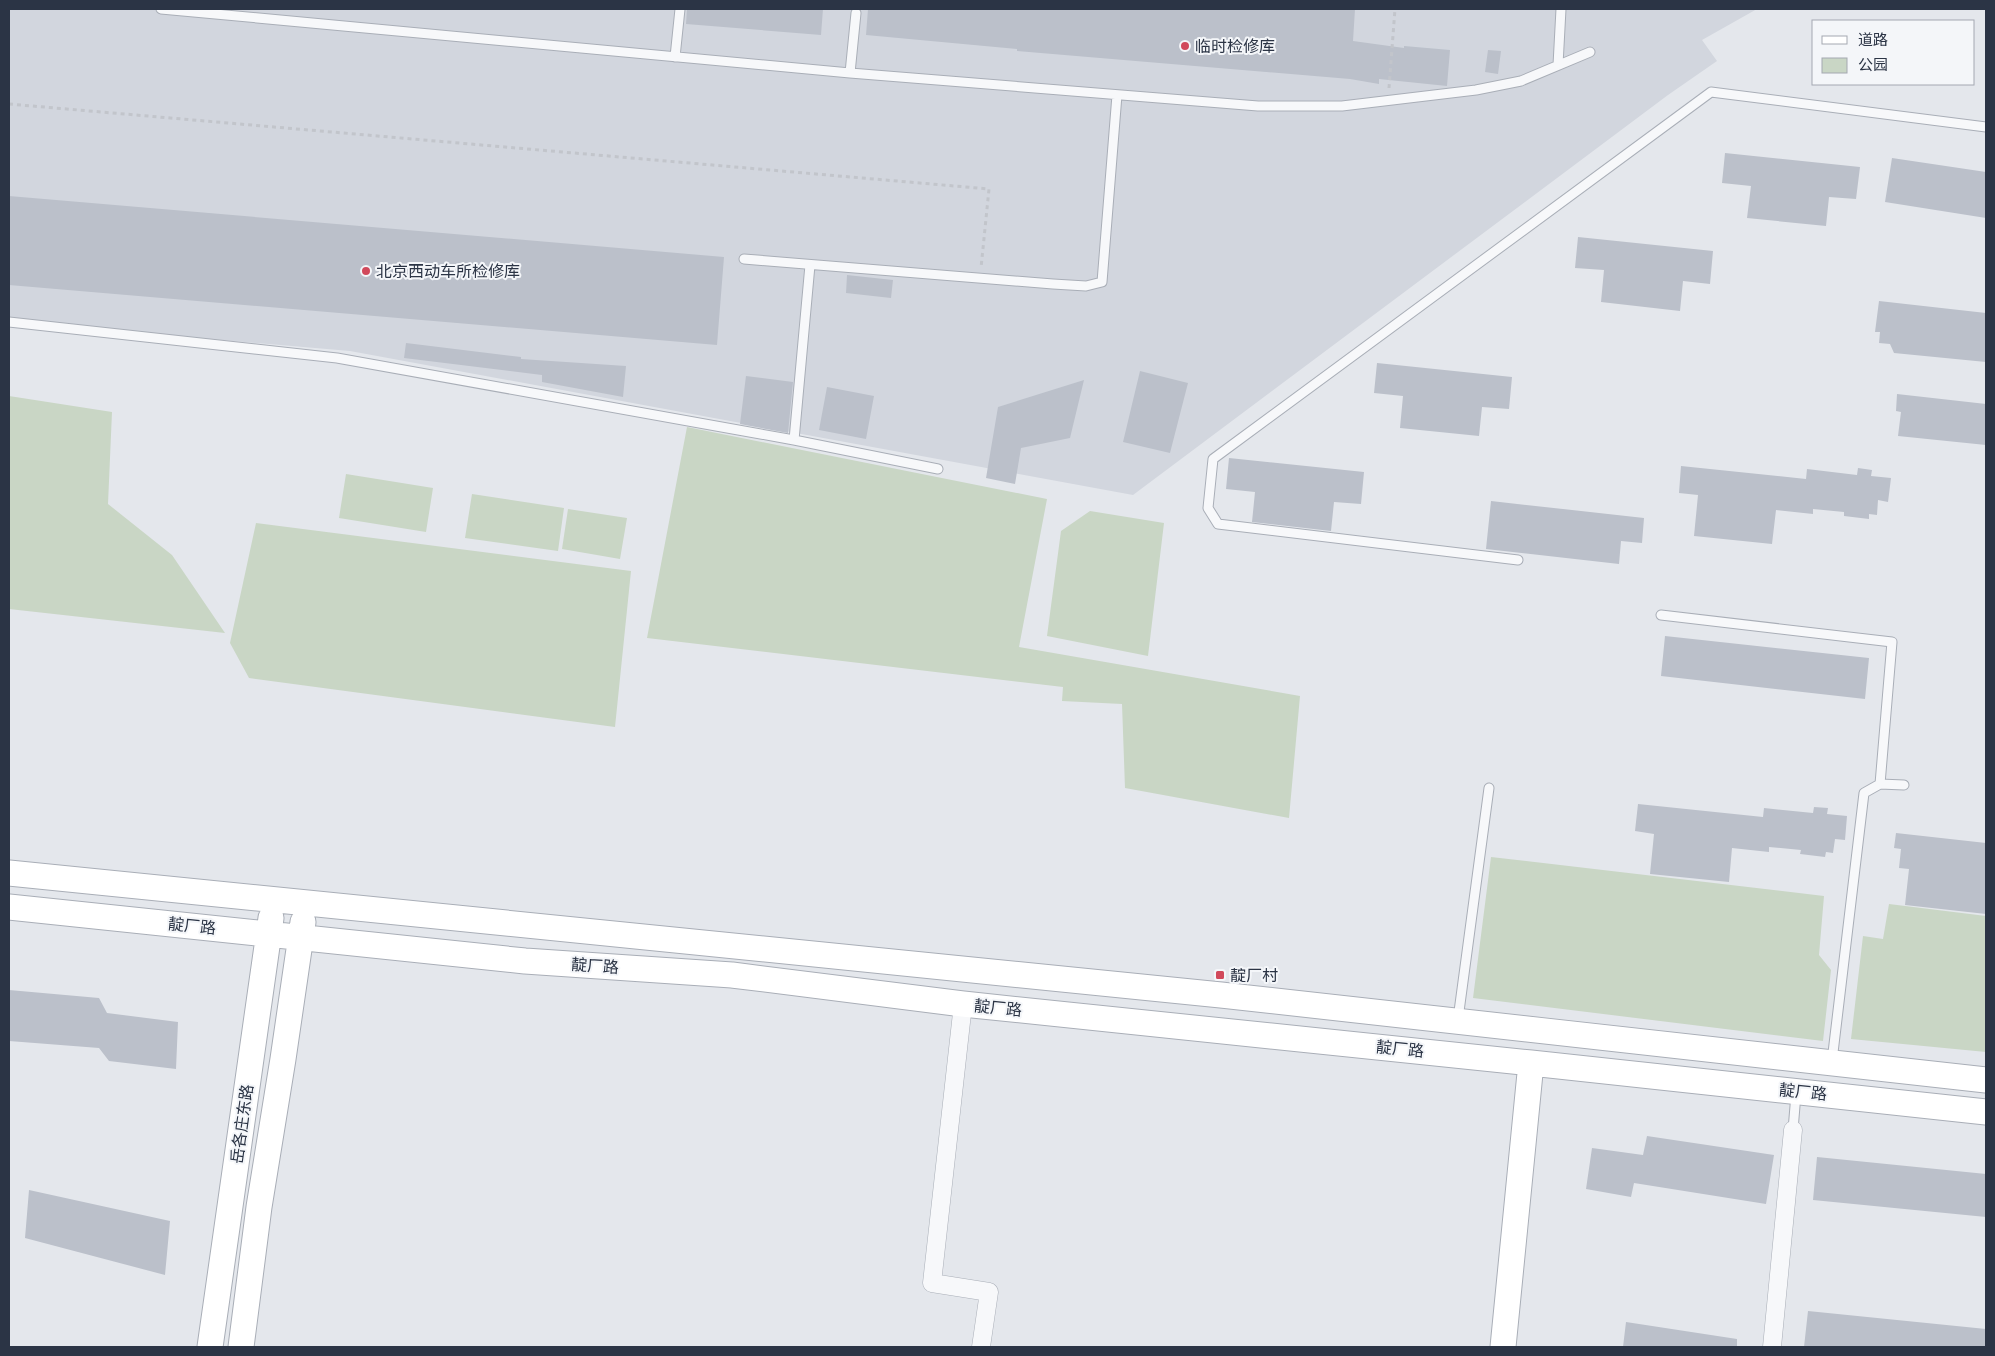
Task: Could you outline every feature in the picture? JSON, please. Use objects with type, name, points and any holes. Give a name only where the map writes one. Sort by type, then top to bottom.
[{"type":"main road","points":[[9,874],[1212,994],[1986,1080]]},
{"type":"main road","name":"岳各庄东路","points":[[210,1347],[273,901]]},
{"type":"main road","name":"岳各庄东路","points":[[241,1347],[259,1207],[283,1059],[305,904]]},
{"type":"main road","name":"靛厂路","points":[[9,907],[525,961],[732,975],[963,1004],[1986,1112]]},
{"type":"main road","points":[[1503,1347],[1532,1063]]},
{"type":"street","points":[[963,1004],[932,1283],[989,1292],[981,1347]]},
{"type":"street","points":[[1772,1347],[1793,1130]]},
{"type":"lane","points":[[161,9],[850,73],[1258,106],[1342,106],[1476,90],[1521,81],[1590,52]]},
{"type":"lane","points":[[675,57],[680,9]]},
{"type":"lane","points":[[1558,65],[1561,9]]},
{"type":"lane","points":[[850,73],[856,13]]},
{"type":"lane","points":[[1518,560],[1218,524],[1208,508],[1213,459],[1711,92],[1986,127]]},
{"type":"lane","points":[[744,259],[1086,286],[1102,282],[1117,95]]},
{"type":"lane","points":[[794,440],[810,265]]},
{"type":"lane","points":[[9,322],[337,358],[794,440],[938,469]]},
{"type":"lane","points":[[1661,615],[1892,642],[1880,784]]},
{"type":"lane","points":[[1832,1064],[1864,794],[1880,784],[1904,785]]},
{"type":"lane","points":[[1458,1022],[1489,788]]},
{"type":"lane","points":[[1793,1130],[1797,1091]]},
{"type":"path","points":[[1388,100],[1395,9]]},
{"type":"path","points":[[9,104],[989,189],[981,278]]},
{"type":"shaded area","points":[[9,9],[1757,9],[1702,40],[1717,61],[1668,95],[1133,495],[350,351],[9,322]]},
{"type":"green space","points":[[9,396],[112,412],[108,504],[172,555],[225,633],[9,609]]},
{"type":"green space","points":[[687,427],[1047,499],[1019,647],[1300,696],[1289,818],[1125,788],[1122,704],[1062,701],[1063,687],[647,638]]},
{"type":"green space","points":[[346,474],[433,488],[426,532],[339,518]]},
{"type":"green space","points":[[472,494],[564,508],[558,551],[465,538]]},
{"type":"green space","points":[[568,509],[627,518],[620,559],[562,549]]},
{"type":"green space","points":[[1090,511],[1164,523],[1148,656],[1047,636],[1061,531]]},
{"type":"green space","points":[[256,523],[631,571],[615,727],[249,678],[230,643]]},
{"type":"green space","points":[[1491,857],[1824,896],[1819,955],[1831,970],[1823,1041],[1473,998]]},
{"type":"green space","points":[[1889,904],[1986,916],[1986,1052],[1851,1039],[1863,936],[1883,939]]},
{"type":"building","points":[[687,9],[823,9],[821,35],[686,24]]},
{"type":"building","name":"临时检修库","points":[[868,9],[1355,9],[1353,41],[1404,48],[1404,46],[1450,50],[1447,86],[1379,79],[1379,84],[1350,79],[1017,51],[1017,49],[866,35]]},
{"type":"building","points":[[1488,50],[1501,51],[1498,74],[1485,72]]},
{"type":"building","points":[[1725,153],[1860,167],[1856,199],[1829,197],[1826,226],[1747,218],[1751,186],[1722,183]]},
{"type":"building","points":[[1892,158],[1986,172],[1986,218],[1885,202]]},
{"type":"building","name":"北京西动车所检修库","points":[[9,196],[724,257],[717,345],[9,285]]},
{"type":"building","points":[[1578,237],[1713,251],[1710,284],[1683,281],[1680,311],[1601,302],[1604,270],[1575,268]]},
{"type":"building","points":[[847,275],[893,280],[891,298],[846,293]]},
{"type":"building","points":[[1879,301],[1986,313],[1986,362],[1894,353],[1890,344],[1879,343],[1880,332],[1875,332]]},
{"type":"building","points":[[406,343],[521,357],[521,359],[626,366],[623,397],[542,382],[542,375],[404,358]]},
{"type":"building","points":[[1377,363],[1512,377],[1509,409],[1482,407],[1479,436],[1400,428],[1403,396],[1374,393]]},
{"type":"building","points":[[1140,371],[1188,383],[1170,453],[1123,442]]},
{"type":"building","points":[[746,376],[793,382],[788,433],[740,424]]},
{"type":"building","points":[[1084,380],[1070,438],[1021,448],[1015,484],[986,478],[998,407]]},
{"type":"building","points":[[827,387],[874,396],[866,439],[819,430]]},
{"type":"building","points":[[1897,394],[1986,404],[1986,445],[1898,436],[1901,412],[1896,411]]},
{"type":"building","points":[[1229,458],[1364,472],[1361,504],[1334,502],[1331,531],[1252,522],[1255,492],[1226,489]]},
{"type":"building","points":[[1681,466],[1806,479],[1807,469],[1857,475],[1858,468],[1872,470],[1871,476],[1891,478],[1888,502],[1878,500],[1877,515],[1869,514],[1869,519],[1844,516],[1844,512],[1813,509],[1813,514],[1776,510],[1772,544],[1694,536],[1698,495],[1679,493]]},
{"type":"building","points":[[1491,501],[1644,518],[1642,543],[1621,541],[1619,564],[1486,549]]},
{"type":"building","points":[[1665,636],[1869,658],[1865,699],[1661,676]]},
{"type":"building","points":[[1638,804],[1763,817],[1764,808],[1813,813],[1814,807],[1828,808],[1827,814],[1847,816],[1845,840],[1835,839],[1833,853],[1826,852],[1825,857],[1800,854],[1801,850],[1769,847],[1769,852],[1732,848],[1729,882],[1650,874],[1654,834],[1635,831]]},
{"type":"building","points":[[1896,833],[1986,843],[1986,914],[1905,905],[1909,869],[1899,868],[1901,849],[1894,848]]},
{"type":"building","points":[[9,990],[99,998],[107,1013],[178,1022],[176,1069],[109,1061],[99,1048],[9,1041]]},
{"type":"building","points":[[1647,1136],[1774,1155],[1766,1204],[1634,1183],[1631,1197],[1586,1189],[1592,1148],[1643,1155]]},
{"type":"building","points":[[1817,1157],[1986,1174],[1986,1217],[1813,1200]]},
{"type":"building","points":[[29,1190],[170,1221],[165,1275],[25,1238]]},
{"type":"building","points":[[1808,1311],[1986,1329],[1986,1347],[1804,1347]]},
{"type":"building","points":[[1626,1322],[1737,1339],[1737,1347],[1623,1347]]},
{"type":"place","name":"临时检修库","points":[[1185,46]]},
{"type":"place","name":"北京西动车所检修库","points":[[366,271]]},
{"type":"place","name":"靛厂村","points":[[1220,975]]}]
